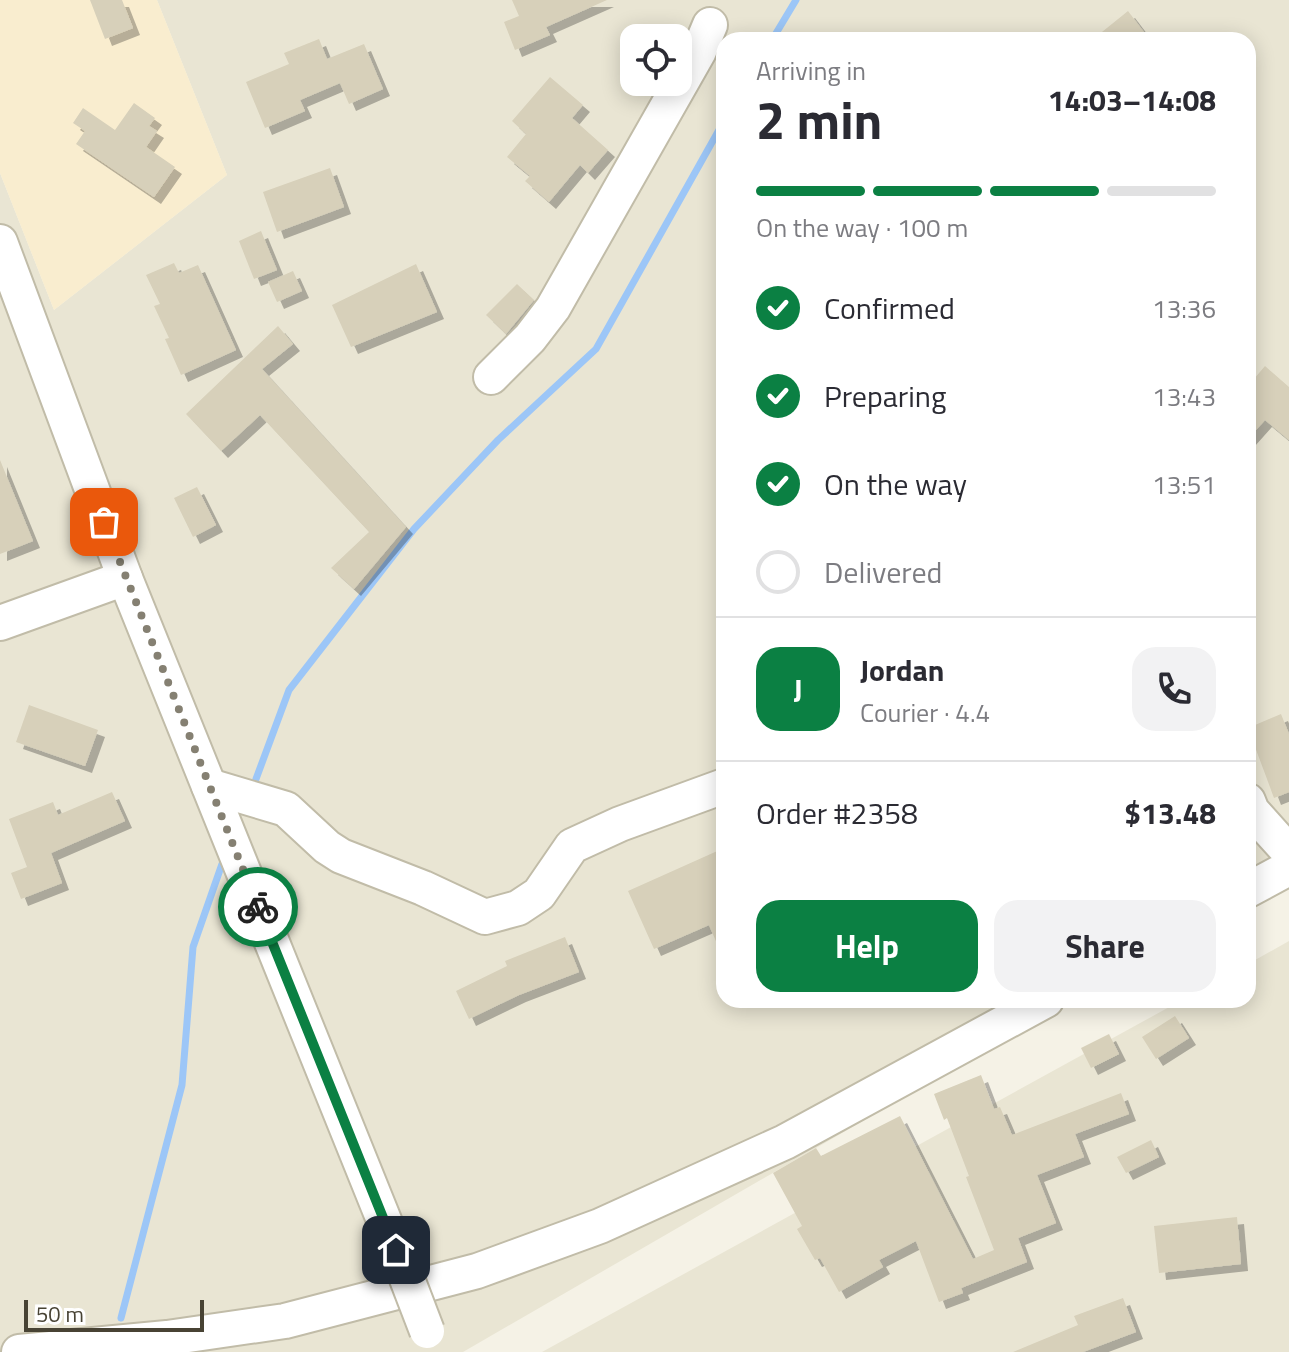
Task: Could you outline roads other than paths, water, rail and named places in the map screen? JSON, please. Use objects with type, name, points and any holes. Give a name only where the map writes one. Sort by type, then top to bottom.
[{"type":"street","points":[[491,377],[530,338],[553,308],[711,25]]},
{"type":"street","points":[[0,242],[125,578],[432,1341]]},
{"type":"street","points":[[0,623],[125,578]]},
{"type":"street","points":[[209,786],[286,809],[341,856],[423,888],[485,917],[518,908],[539,894],[572,846],[620,824],[716,789]]},
{"type":"street","points":[[1256,815],[1289,852]]},
{"type":"street","points":[[1256,886],[1289,868]]},
{"type":"street","points":[[19,1352],[167,1338],[285,1321],[477,1271],[600,1226],[785,1142],[1031,1008]]},
{"type":"waterway","points":[[777,32],[796,0]]},
{"type":"waterway","points":[[256,779],[289,690],[414,529],[498,440],[596,349],[716,135]]},
{"type":"waterway","points":[[121,1318],[182,1085],[193,947],[222,864]]}]
